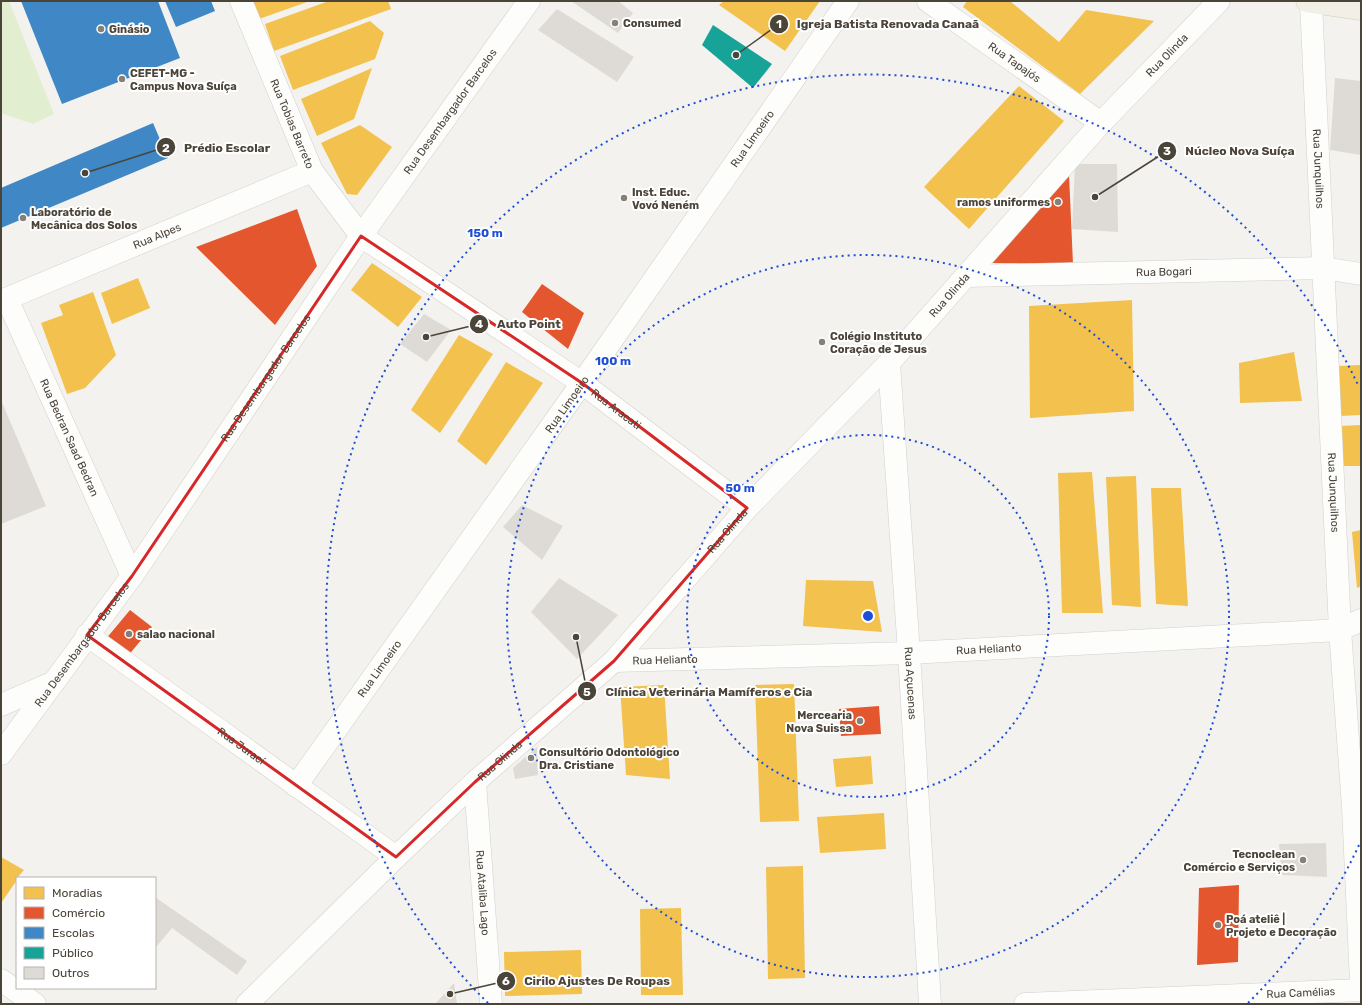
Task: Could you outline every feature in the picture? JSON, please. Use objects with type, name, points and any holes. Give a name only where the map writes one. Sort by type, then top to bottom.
[{"type":"main road","points":[[1308,1],[1361,8]]},
{"type":"street","name":"Rua Tobias Barreto","points":[[241,1],[312,171],[361,236]]},
{"type":"street","name":"Rua Desembargador Barcelos","points":[[1,754],[55,682],[87,635],[132,576],[361,236],[529,1]]},
{"type":"street","name":"Rua Limoeiro","points":[[296,786],[582,383],[848,1]]},
{"type":"street","name":"Rua Tapajós","points":[[928,1],[1101,123]]},
{"type":"street","name":"Rua Olinda","points":[[247,1004],[396,857],[475,782],[614,660],[747,508],[889,363],[1101,123],[1219,1]]},
{"type":"street","name":"Rua Junquilhos","points":[[1311,2],[1340,630],[1357,807],[1361,983]]},
{"type":"street","name":"Rua Alpes","points":[[4,300],[312,171]]},
{"type":"street","name":"Rua Aracati","points":[[361,236],[582,383],[747,508]]},
{"type":"street","name":"Rua Bogari","points":[[967,276],[1323,268],[1361,274]]},
{"type":"street","name":"Rua Bedran Saad Bedran","points":[[4,300],[132,576]]},
{"type":"street","name":"Rua Açucenas","points":[[889,363],[909,653],[930,1004]]},
{"type":"street","name":"Rua Helianto","points":[[614,660],[909,653],[1340,630],[1361,620]]},
{"type":"street","name":"Rua Jurací","points":[[87,635],[396,857]]},
{"type":"street","points":[[1,704],[55,682]]},
{"type":"street","name":"Rua Ataliba Lago","points":[[475,782],[492,1004]]},
{"type":"street","points":[[1,980],[35,1004]]},
{"type":"street","name":"Rua Camélias","points":[[1025,1004],[1361,990]]},
{"type":"highlighted area","points":[[361,236],[582,383],[747,508],[614,661],[475,782],[396,857],[87,635],[132,576]]},
{"type":"green space","points":[[1,1],[9,1],[54,114],[33,124],[1,113]]},
{"type":"building: Moradias","points":[[253,1],[310,1],[259,19]]},
{"type":"building: Moradias","points":[[329,1],[388,1],[391,9],[274,51],[265,24]]},
{"type":"building: Moradias","points":[[724,1],[820,1],[785,51],[719,5]]},
{"type":"building: Moradias","points":[[967,1],[1010,1],[1059,42],[1086,10],[1154,21],[1080,94],[963,7]]},
{"type":"building: Moradias","points":[[370,21],[384,33],[375,59],[293,90],[280,56]]},
{"type":"building: Moradias","points":[[372,68],[354,119],[317,136],[301,99]]},
{"type":"building: Moradias","points":[[1019,86],[1064,121],[969,229],[924,187]]},
{"type":"building: Moradias","points":[[360,125],[392,147],[357,195],[347,194],[321,143]]},
{"type":"building: Moradias","points":[[372,263],[422,297],[398,327],[351,290]]},
{"type":"building: Moradias","points":[[138,278],[150,308],[112,324],[101,293]]},
{"type":"building: Moradias","points":[[93,292],[116,355],[85,388],[67,394],[41,323],[63,315],[59,305]]},
{"type":"building: Moradias","points":[[1132,300],[1134,411],[1030,418],[1029,306]]},
{"type":"building: Moradias","points":[[459,335],[493,354],[440,433],[411,410]]},
{"type":"building: Moradias","points":[[1294,352],[1302,401],[1240,403],[1239,363]]},
{"type":"building: Moradias","points":[[506,362],[543,383],[486,465],[457,441]]},
{"type":"building: Moradias","points":[[1361,365],[1361,415],[1339,416],[1337,366]]},
{"type":"building: Moradias","points":[[1361,425],[1361,466],[1342,466],[1340,426]]},
{"type":"building: Moradias","points":[[1092,472],[1103,613],[1062,613],[1058,473]]},
{"type":"building: Moradias","points":[[1136,476],[1141,607],[1112,605],[1106,477]]},
{"type":"building: Moradias","points":[[1151,488],[1181,488],[1188,606],[1156,604]]},
{"type":"building: Moradias","points":[[1361,530],[1361,586],[1357,588],[1352,532]]},
{"type":"building: Moradias","points":[[806,580],[873,581],[882,632],[803,626]]},
{"type":"building: Moradias","points":[[794,684],[799,821],[760,822],[755,685]]},
{"type":"building: Moradias","points":[[664,685],[670,779],[626,775],[620,687]]},
{"type":"building: Moradias","points":[[871,756],[873,784],[836,787],[833,759]]},
{"type":"building: Moradias","points":[[884,813],[886,849],[820,853],[817,817]]},
{"type":"building: Moradias","points":[[1,857],[24,870],[18,877],[16,877],[16,881],[1,903]]},
{"type":"building: Moradias","points":[[803,866],[805,978],[768,979],[766,867]]},
{"type":"building: Moradias","points":[[681,908],[683,995],[641,995],[640,909]]},
{"type":"building: Moradias","points":[[581,950],[582,994],[505,996],[504,952]]},
{"type":"building: Comércio","name":"ramos uniformes","points":[[1069,174],[1073,264],[990,263]]},
{"type":"building: Comércio","points":[[297,209],[317,266],[275,325],[196,247]]},
{"type":"building: Comércio","points":[[542,284],[584,313],[568,349],[522,312]]},
{"type":"building: Comércio","name":"salao nacional","points":[[130,610],[152,627],[127,657],[105,640]]},
{"type":"building: Comércio","name":"Mercearia Nova Suissa","points":[[879,706],[881,734],[841,736],[839,709]]},
{"type":"building: Comércio","name":"Poá ateliê | Projeto e Decoração","points":[[1239,885],[1238,962],[1197,965],[1199,888]]},
{"type":"building: Escolas","name":"Ginásio","points":[[21,1],[158,1],[180,58],[62,104]]},
{"type":"building: Escolas","points":[[165,1],[211,1],[215,11],[176,27]]},
{"type":"building: Escolas","points":[[153,123],[168,158],[1,228],[1,188]]},
{"type":"building: Público","points":[[713,25],[772,64],[753,88],[702,45]]},
{"type":"building: Outros","name":"Consumed","points":[[571,1],[618,1],[633,13],[618,33]]},
{"type":"building: Outros","points":[[557,9],[634,57],[617,82],[538,30]]},
{"type":"building: Outros","points":[[1335,78],[1361,81],[1361,155],[1330,150]]},
{"type":"building: Outros","points":[[1075,164],[1117,164],[1118,232],[1072,229]]},
{"type":"building: Outros","points":[[424,314],[451,330],[427,362],[400,344]]},
{"type":"building: Outros","points":[[1,400],[46,506],[1,524]]},
{"type":"building: Outros","points":[[522,505],[563,526],[542,560],[503,527]]},
{"type":"building: Outros","points":[[559,578],[618,615],[577,659],[531,612]]},
{"type":"building: Outros","name":"Consultório Odontológico Dra. Cristiane","points":[[537,747],[538,775],[515,779],[513,768]]},
{"type":"building: Outros","name":"Tecnoclean Comércio e Serviços","points":[[1326,843],[1327,877],[1282,875],[1279,844]]},
{"type":"building: Outros","points":[[156,898],[247,961],[237,975],[172,928],[157,946]]},
{"type":"building: Outros","points":[[454,983],[457,1004],[435,1004]]},
{"type":"place","name":"Consumed","points":[[615,23]]},
{"type":"place","name":"Ginásio","points":[[101,29]]},
{"type":"place","name":"Igreja Batista Renovada Canaã","points":[[736,55]]},
{"type":"place","name":"CEFET-MG - Campus Nova Suíça","points":[[122,79]]},
{"type":"place","name":"Prédio Escolar","points":[[85,173]]},
{"type":"place","name":"Núcleo Nova Suíça","points":[[1095,197]]},
{"type":"place","name":"Inst. Educ. Vovó Neném","points":[[624,198]]},
{"type":"place","name":"ramos uniformes","points":[[1058,202]]},
{"type":"place","name":"Laboratório de Mecânica dos Solos","points":[[23,218]]},
{"type":"place","name":"Auto Point","points":[[426,337]]},
{"type":"place","name":"Colégio Instituto Coração de Jesus","points":[[822,342]]},
{"type":"place","name":"salao nacional","points":[[129,634]]},
{"type":"place","name":"Clínica Veterinária Mamíferos e Cia","points":[[576,637]]},
{"type":"place","name":"Mercearia Nova Suissa","points":[[860,721]]},
{"type":"place","name":"Consultório Odontológico Dra. Cristiane","points":[[531,758]]},
{"type":"place","name":"Tecnoclean Comércio e Serviços","points":[[1303,860]]},
{"type":"place","name":"Poá ateliê | Projeto e Decoração","points":[[1218,925]]},
{"type":"place","name":"Cirilo Ajustes De Roupas","points":[[450,994]]}]
